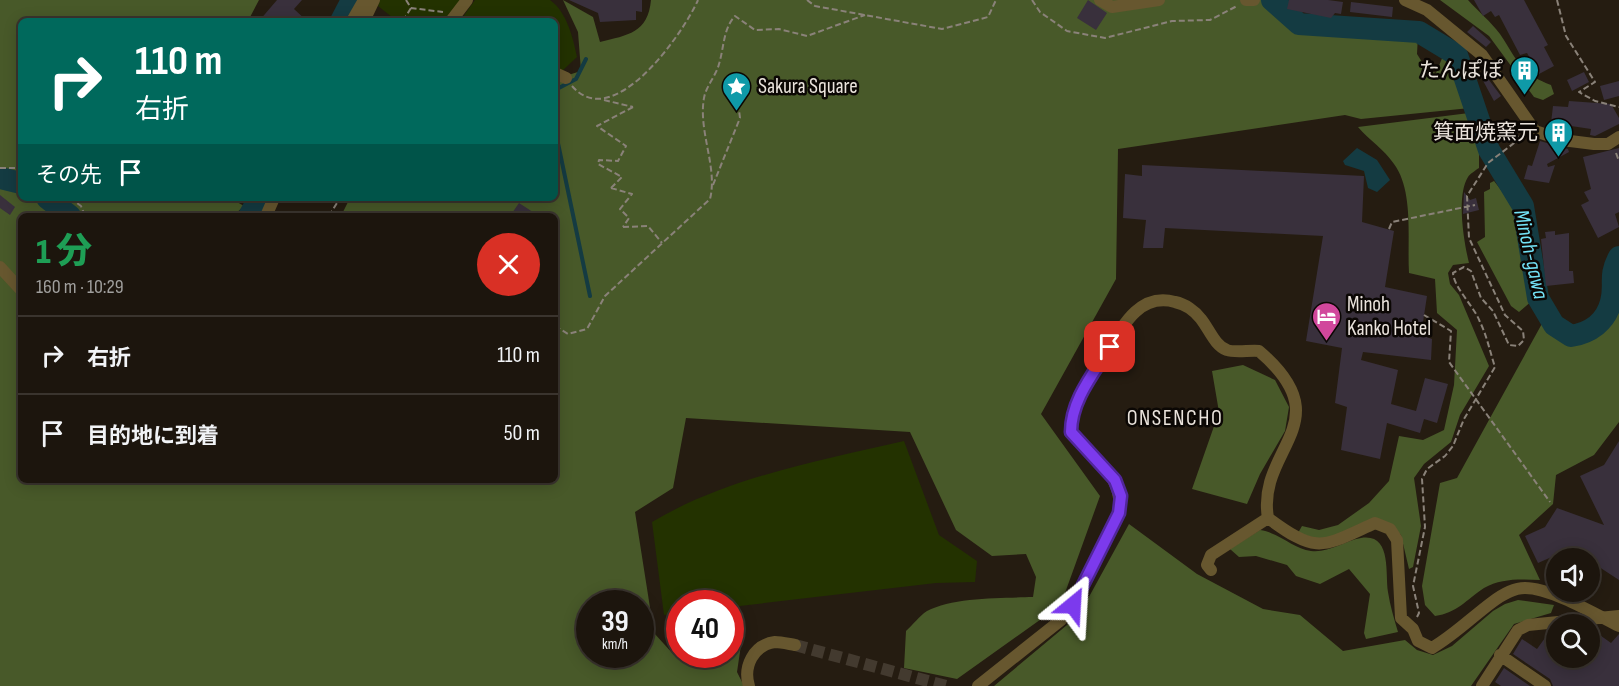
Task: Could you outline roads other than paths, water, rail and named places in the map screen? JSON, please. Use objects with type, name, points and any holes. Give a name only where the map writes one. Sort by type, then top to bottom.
[{"type":"street","points":[[354,18],[364,0]]},
{"type":"street","points":[[365,18],[374,0]]},
{"type":"street","points":[[447,16],[467,0]]},
{"type":"street","points":[[1100,0],[1112,7],[1159,0]]},
{"type":"street","points":[[1247,0],[1254,0]]},
{"type":"street","points":[[1405,0],[1427,10],[1482,55],[1528,125],[1535,131],[1562,140],[1594,144],[1608,144],[1619,137]]},
{"type":"street","points":[[0,267],[18,287]]},
{"type":"street","points":[[978,686],[1061,620],[1073,605],[1119,513],[1121,496],[1115,480],[1071,432],[1071,420],[1080,395],[1110,347],[1137,308],[1149,300],[1166,299],[1183,304],[1200,317],[1217,343],[1228,351],[1259,351],[1274,364],[1296,404],[1296,423],[1290,440],[1269,479],[1265,501],[1268,518],[1302,541],[1314,545],[1326,545],[1375,523],[1390,529],[1397,540],[1401,618],[1413,629],[1418,641],[1432,648],[1448,639],[1492,602],[1510,591],[1524,588],[1541,591],[1594,614]]},
{"type":"street","points":[[1211,570],[1207,565],[1211,555],[1268,518]]},
{"type":"street","points":[[1600,616],[1619,616]]},
{"type":"street","points":[[1600,617],[1619,627]]},
{"type":"street","points":[[1485,685],[1500,655],[1518,630],[1528,625],[1546,623]]},
{"type":"street","points":[[749,686],[746,669],[752,656],[762,647],[775,642],[795,645]]},
{"type":"street","points":[[1500,655],[1545,686]]},
{"type":"water","points":[[1357,148],[1377,160],[1390,180],[1377,192],[1368,188],[1364,171],[1345,165],[1343,161]]},
{"type":"waterway","name":"Minoh-gawa","points":[[343,18],[352,0]]},
{"type":"waterway","name":"Minoh-gawa","points":[[1272,0],[1299,24],[1419,32],[1457,55],[1489,150],[1523,206],[1538,298],[1554,325],[1571,336],[1585,332],[1601,321],[1611,302],[1613,275],[1619,257]]},
{"type":"waterway","points":[[558,88],[576,79],[586,59]]},
{"type":"waterway","points":[[558,143],[590,296]]},
{"type":"waterway","name":"Minoh-gawa","points":[[0,178],[18,182]]},
{"type":"waterway","name":"Minoh-gawa","points":[[51,201],[66,213]]},
{"type":"waterway","name":"Minoh-gawa","points":[[251,213],[257,201]]},
{"type":"tunnel","points":[[795,645],[946,686]]},
{"type":"place","name":"たんぽぽ","points":[[1524,96]]},
{"type":"place","name":"Sakura Square","points":[[737,112]]},
{"type":"place","name":"箕面焼窯元","points":[[1559,158]]},
{"type":"place","name":"Minoh Kanko Hotel","points":[[1326,342]]},
{"type":"district","name":"ONSENCHO","points":[[1175,417]]}]
